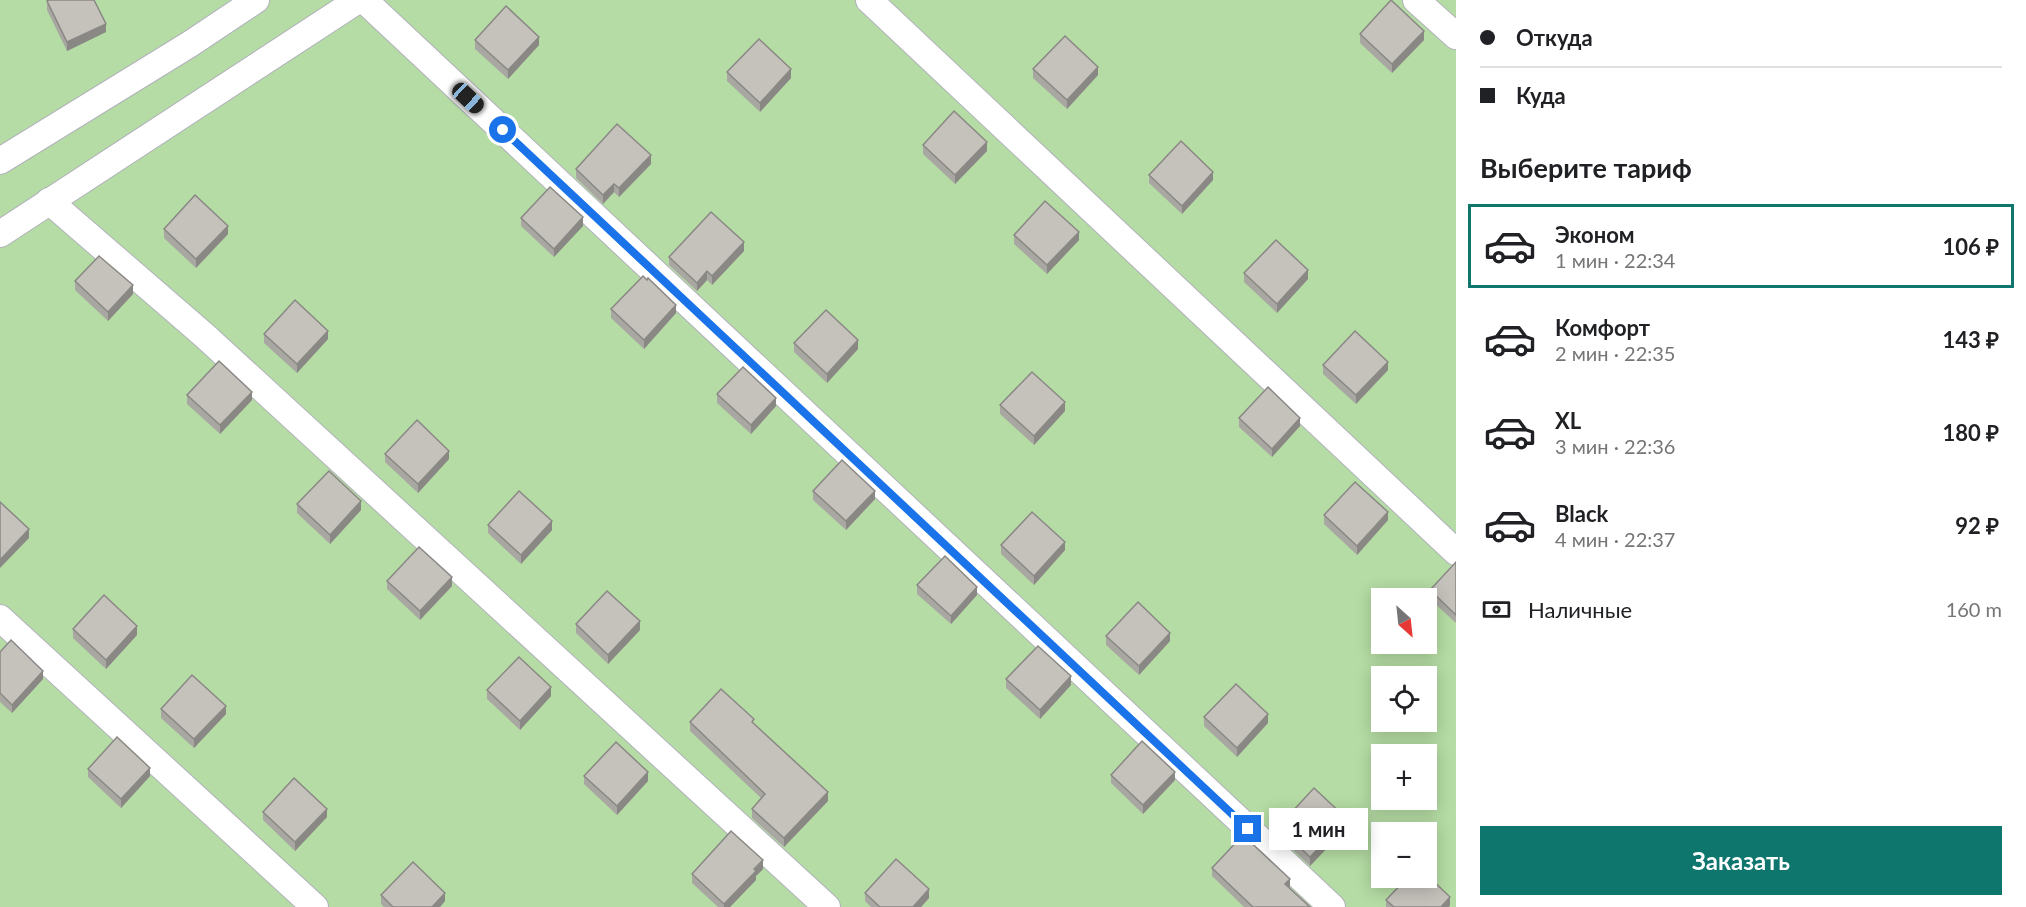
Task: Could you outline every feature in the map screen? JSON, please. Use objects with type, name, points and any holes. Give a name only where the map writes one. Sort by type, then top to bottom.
[{"type":"lane","points":[[0,161],[190,44],[256,0]]},
{"type":"lane","points":[[0,234],[358,0]]},
{"type":"lane","points":[[364,0],[1332,907]]},
{"type":"lane","points":[[868,0],[1456,552]]},
{"type":"lane","points":[[1416,0],[1456,36]]},
{"type":"lane","points":[[49,201],[205,336],[827,907]]},
{"type":"lane","points":[[0,618],[315,907]]},
{"type":"green space","points":[[0,0],[1456,0],[1456,907],[0,907]]},
{"type":"building","points":[[94,0],[106,24],[67,42],[47,1]]},
{"type":"building","points":[[1391,0],[1424,31],[1392,64],[1360,34]]},
{"type":"building","points":[[506,6],[539,37],[508,70],[475,40]]},
{"type":"building","points":[[1065,36],[1098,67],[1067,100],[1033,69]]},
{"type":"building","points":[[759,39],[791,69],[760,103],[727,72]]},
{"type":"building","points":[[954,111],[987,142],[955,175],[923,145]]},
{"type":"building","points":[[617,124],[651,155],[619,188],[614,184],[603,195],[576,169]]},
{"type":"building","points":[[1181,141],[1213,172],[1182,206],[1149,175]]},
{"type":"building","points":[[550,187],[583,217],[554,249],[521,218]]},
{"type":"building","points":[[195,195],[228,226],[196,259],[164,229]]},
{"type":"building","points":[[1045,201],[1079,232],[1047,265],[1014,235]]},
{"type":"building","points":[[711,212],[744,242],[712,276],[707,271],[697,283],[669,257]]},
{"type":"building","points":[[1276,240],[1308,270],[1277,304],[1244,273]]},
{"type":"building","points":[[99,256],[133,285],[108,312],[75,281]]},
{"type":"building","points":[[643,276],[676,305],[644,340],[611,309]]},
{"type":"building","points":[[295,300],[328,331],[297,364],[264,334]]},
{"type":"building","points":[[826,310],[858,340],[827,374],[794,343]]},
{"type":"building","points":[[1355,331],[1388,362],[1356,395],[1323,365]]},
{"type":"building","points":[[219,361],[252,392],[220,425],[187,395]]},
{"type":"building","points":[[743,367],[776,398],[751,425],[717,394]]},
{"type":"building","points":[[1032,372],[1065,402],[1034,436],[1000,405]]},
{"type":"building","points":[[1268,387],[1300,418],[1272,449],[1239,418]]},
{"type":"building","points":[[417,420],[449,451],[418,484],[385,454]]},
{"type":"building","points":[[842,460],[875,491],[846,521],[813,491]]},
{"type":"building","points":[[329,471],[361,501],[330,535],[297,504]]},
{"type":"building","points":[[1355,482],[1388,512],[1357,546],[1324,515]]},
{"type":"building","points":[[519,491],[552,521],[521,555],[488,525]]},
{"type":"building","points":[[0,502],[29,529],[0,560]]},
{"type":"building","points":[[1032,512],[1065,542],[1034,576],[1001,545]]},
{"type":"building","points":[[419,547],[452,577],[420,611],[387,581]]},
{"type":"building","points":[[945,556],[977,587],[951,616],[917,585]]},
{"type":"building","points":[[1456,562],[1456,615],[1437,597],[1437,588],[1432,588]]},
{"type":"building","points":[[607,591],[640,621],[608,655],[576,624]]},
{"type":"building","points":[[104,595],[137,626],[106,660],[73,629]]},
{"type":"building","points":[[1138,602],[1170,633],[1139,666],[1106,636]]},
{"type":"building","points":[[11,640],[43,671],[12,705],[0,693],[0,652]]},
{"type":"building","points":[[1038,646],[1071,676],[1040,710],[1006,679]]},
{"type":"building","points":[[519,657],[551,687],[520,721],[487,690]]},
{"type":"building","points":[[192,675],[226,706],[194,739],[161,709]]},
{"type":"building","points":[[1236,684],[1268,714],[1237,748],[1204,717]]},
{"type":"building","points":[[721,689],[754,719],[752,722],[828,792],[784,838],[752,809],[765,794],[690,722]]},
{"type":"building","points":[[117,737],[150,768],[121,799],[88,769]]},
{"type":"building","points":[[1142,741],[1175,772],[1143,805],[1111,775]]},
{"type":"building","points":[[616,742],[648,772],[617,806],[584,776]]},
{"type":"building","points":[[294,778],[327,809],[295,842],[263,812]]},
{"type":"building","points":[[1314,788],[1347,819],[1310,857],[1278,827]]},
{"type":"building","points":[[731,831],[763,860],[754,869],[756,871],[724,904],[692,874]]},
{"type":"building","points":[[1243,835],[1290,879],[1285,884],[1310,907],[1253,907],[1212,868]]},
{"type":"building","points":[[896,859],[929,889],[913,907],[880,907],[865,893]]},
{"type":"building","points":[[413,862],[445,893],[432,907],[393,907],[381,895]]},
{"type":"building","points":[[1437,885],[1450,897],[1441,907],[1394,907],[1386,900],[1397,888],[1437,888]]},
{"type":"route","points":[[503,130],[1248,829]]}]
